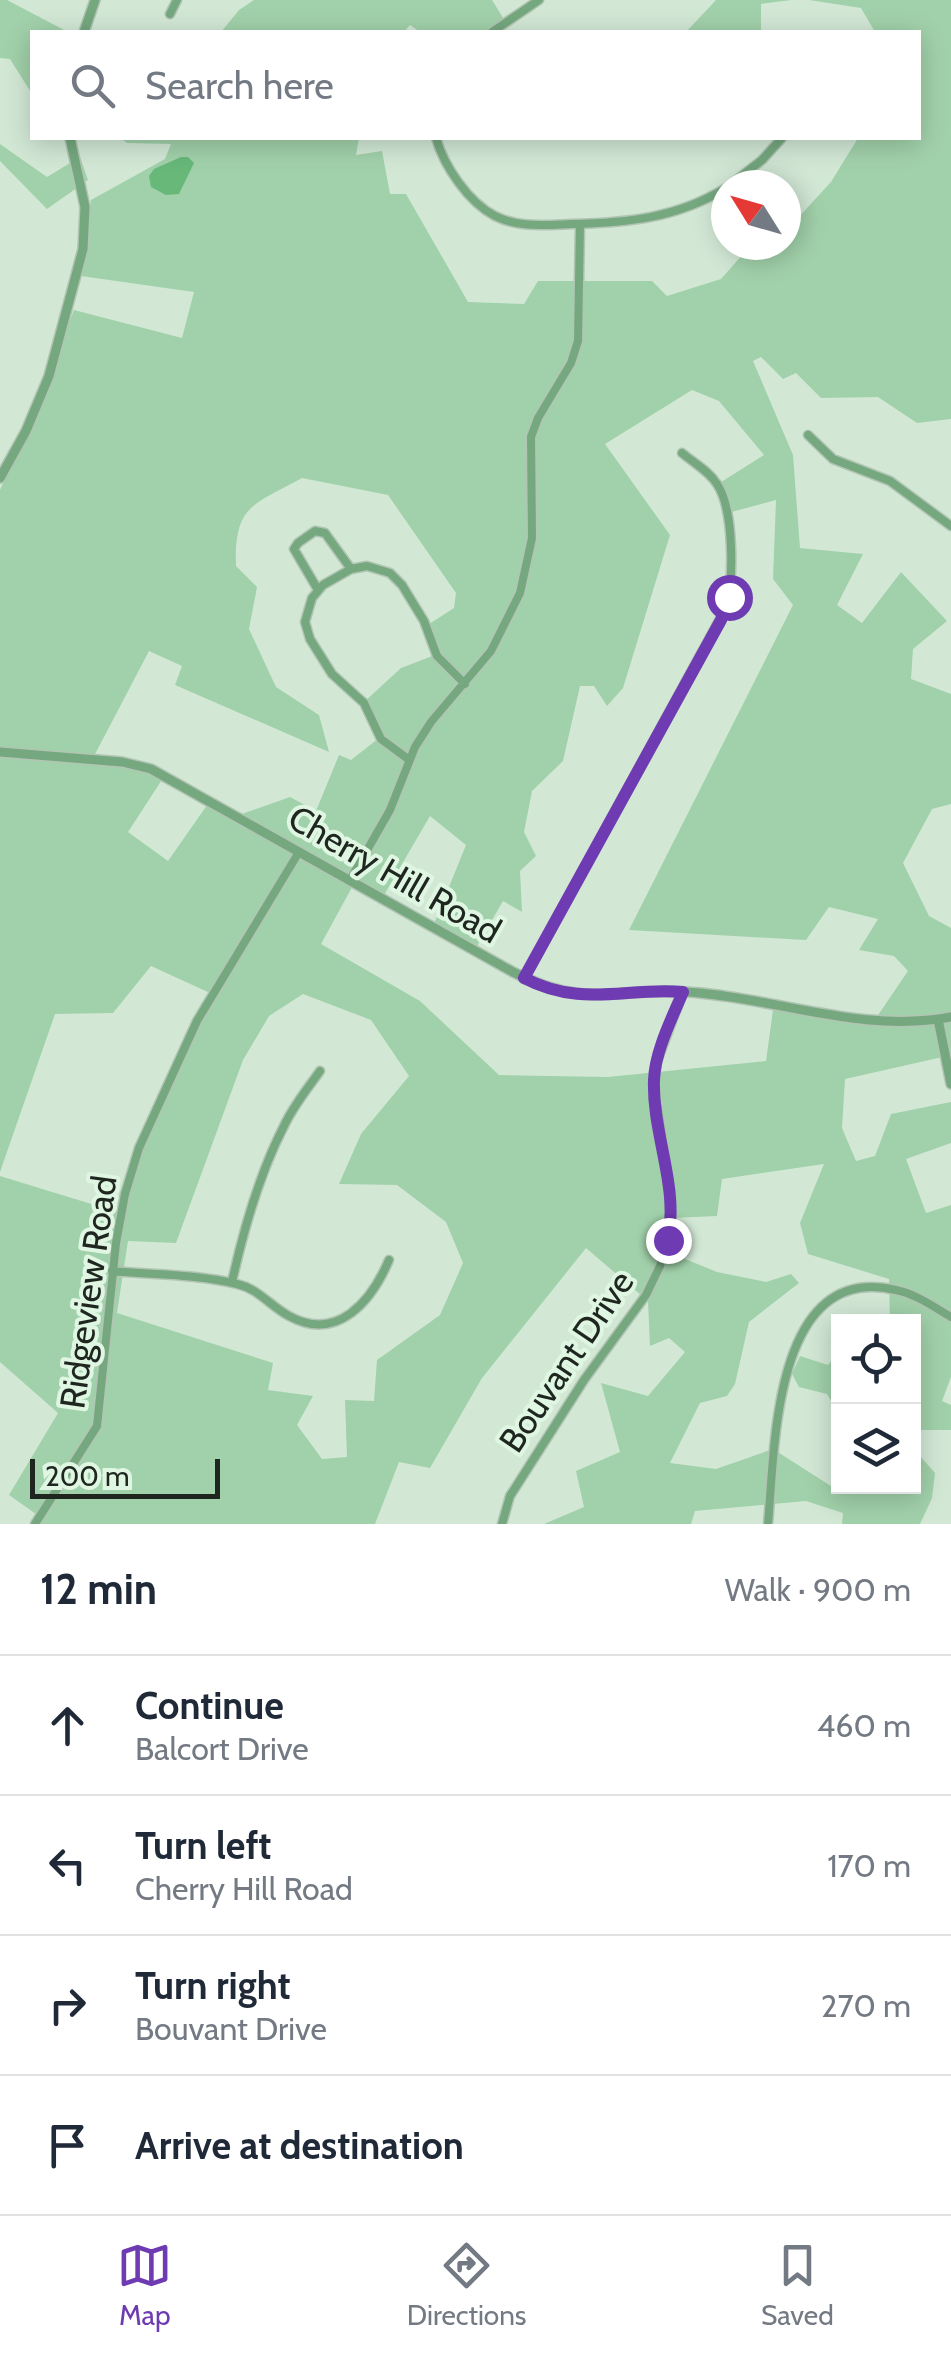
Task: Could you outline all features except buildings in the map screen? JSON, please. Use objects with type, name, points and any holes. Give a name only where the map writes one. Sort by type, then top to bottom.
[{"type":"street","points":[[85,30],[95,0]]},
{"type":"street","points":[[170,14],[178,0]]},
{"type":"street","points":[[495,30],[539,0]]},
{"type":"street","points":[[0,478],[26,431],[48,376],[83,250],[84,207],[70,140]]},
{"type":"street","points":[[437,140],[468,194],[495,216],[530,225],[651,219],[711,195]]},
{"type":"street","points":[[749,170],[780,140]]},
{"type":"street","points":[[350,880],[388,814],[408,759],[431,722],[502,633],[525,576],[534,516],[532,436],[578,342],[580,224]]},
{"type":"street","points":[[808,435],[833,459],[904,489],[951,526]]},
{"type":"street","points":[[524,978],[726,608],[732,565],[722,494],[713,479],[682,453]]},
{"type":"street","points":[[318,590],[294,550],[316,531],[326,534],[351,568]]},
{"type":"street","points":[[408,759],[382,739],[364,702],[332,674],[310,639],[306,612],[318,590],[351,568],[376,567],[397,579],[424,621],[432,649],[465,684]]},
{"type":"street","name":"Cherry Hill Road","points":[[0,752],[122,762],[149,768],[548,989],[576,996],[683,992],[858,1020],[951,1016]]},
{"type":"street","name":"Ridgeview Road","points":[[35,1524],[97,1426],[112,1271],[139,1148],[212,994],[298,852]]},
{"type":"street","name":"Bouvant Drive","points":[[502,1524],[510,1496],[584,1380],[646,1295],[660,1266],[670,1231],[671,1198],[654,1082],[657,1061],[683,992]]},
{"type":"street","points":[[938,1019],[951,1084]]},
{"type":"street","points":[[232,1282],[243,1237],[277,1139],[320,1070]]},
{"type":"street","points":[[112,1271],[232,1282],[254,1290],[298,1320],[326,1324],[353,1314],[366,1302],[389,1260]]},
{"type":"street","points":[[768,1524],[786,1373],[800,1335],[814,1315],[840,1296],[873,1287],[907,1293],[951,1317]]},
{"type":"shaded area","points":[[0,0],[64,30],[30,30],[30,91],[10,59],[0,58]]},
{"type":"shaded area","points":[[254,0],[492,0],[505,21],[498,30],[417,30],[410,25],[406,30],[223,30],[239,10]]},
{"type":"shaded area","points":[[716,0],[791,0],[761,4],[761,30],[688,30]]},
{"type":"shaded area","points":[[809,0],[951,0],[951,419],[917,423],[878,397],[821,398],[796,373],[783,379],[761,357],[753,361],[793,455],[800,548],[863,554],[837,605],[862,623],[901,572],[947,621],[913,649],[911,679],[951,694],[951,804],[932,809],[903,863],[929,916],[951,928],[951,1072],[947,1056],[845,1079],[842,1128],[856,1161],[875,1156],[891,1114],[951,1102],[951,1143],[906,1159],[926,1213],[951,1205],[951,1377],[942,1401],[951,1405],[951,1430],[921,1430],[921,1314],[890,1314],[889,1279],[808,1254],[800,1223],[824,1164],[722,1179],[717,1216],[672,1218],[668,1252],[717,1272],[766,1282],[791,1274],[799,1283],[749,1322],[735,1384],[727,1396],[700,1403],[670,1463],[716,1469],[773,1449],[831,1486],[831,1494],[921,1494],[921,1457],[935,1473],[932,1498],[920,1524],[842,1524],[843,1513],[806,1501],[695,1511],[691,1524],[544,1524],[584,1507],[576,1471],[620,1452],[601,1383],[648,1396],[685,1352],[669,1338],[650,1346],[648,1301],[586,1248],[482,1378],[430,1468],[399,1462],[375,1524],[40,1524],[43,1519],[9,1495],[58,1413],[0,1362],[0,1176],[124,1214],[154,1111],[210,993],[151,966],[113,1013],[55,1014],[0,1172],[0,490],[74,310],[182,338],[194,292],[81,276],[91,200],[165,159],[171,144],[123,140],[359,140],[356,155],[382,151],[390,194],[406,194],[468,302],[524,304],[538,281],[652,281],[667,296],[721,279],[738,260],[801,260],[801,215],[831,182],[857,140],[921,140],[921,30],[874,30],[861,8]],"holes":[[[692,390],[719,401],[764,455],[718,484],[724,514],[776,500],[773,579],[793,605],[629,930],[806,940],[829,907],[878,919],[859,950],[894,956],[908,971],[872,1024],[773,1010],[766,1061],[608,1077],[499,1075],[420,1001],[321,944],[356,880],[384,895],[430,816],[466,845],[434,924],[476,948],[503,901],[522,912],[520,871],[536,856],[524,832],[532,791],[563,761],[580,686],[594,686],[607,706],[623,688],[670,535],[605,444]],[[302,478],[388,495],[456,593],[454,608],[426,626],[435,655],[401,668],[364,702],[379,738],[351,760],[339,755],[316,811],[290,797],[239,815],[212,798],[168,861],[128,832],[165,775],[93,758],[149,651],[182,666],[175,685],[329,752],[319,715],[276,687],[249,629],[257,587],[236,566],[239,530],[243,518],[259,501]],[[303,994],[371,1020],[409,1076],[361,1134],[339,1184],[397,1185],[446,1222],[463,1263],[440,1315],[377,1360],[374,1401],[345,1400],[347,1457],[322,1459],[297,1425],[313,1396],[268,1390],[273,1363],[117,1313],[128,1241],[176,1243],[243,1060],[269,1016]]]},
{"type":"shaded area","points":[[0,144],[47,177],[80,157],[88,180],[47,209],[0,161]]},
{"type":"shaded area","points":[[181,157],[194,163],[179,194],[166,195],[151,187],[149,176],[154,169]]},
{"type":"shaded area","points":[[800,1356],[828,1365],[831,1361],[831,1401],[827,1394],[799,1387],[792,1374]]},
{"type":"route","points":[[668,1240],[670,1183],[654,1082],[657,1061],[683,992],[576,996],[524,978],[721,620],[729,597]]}]
